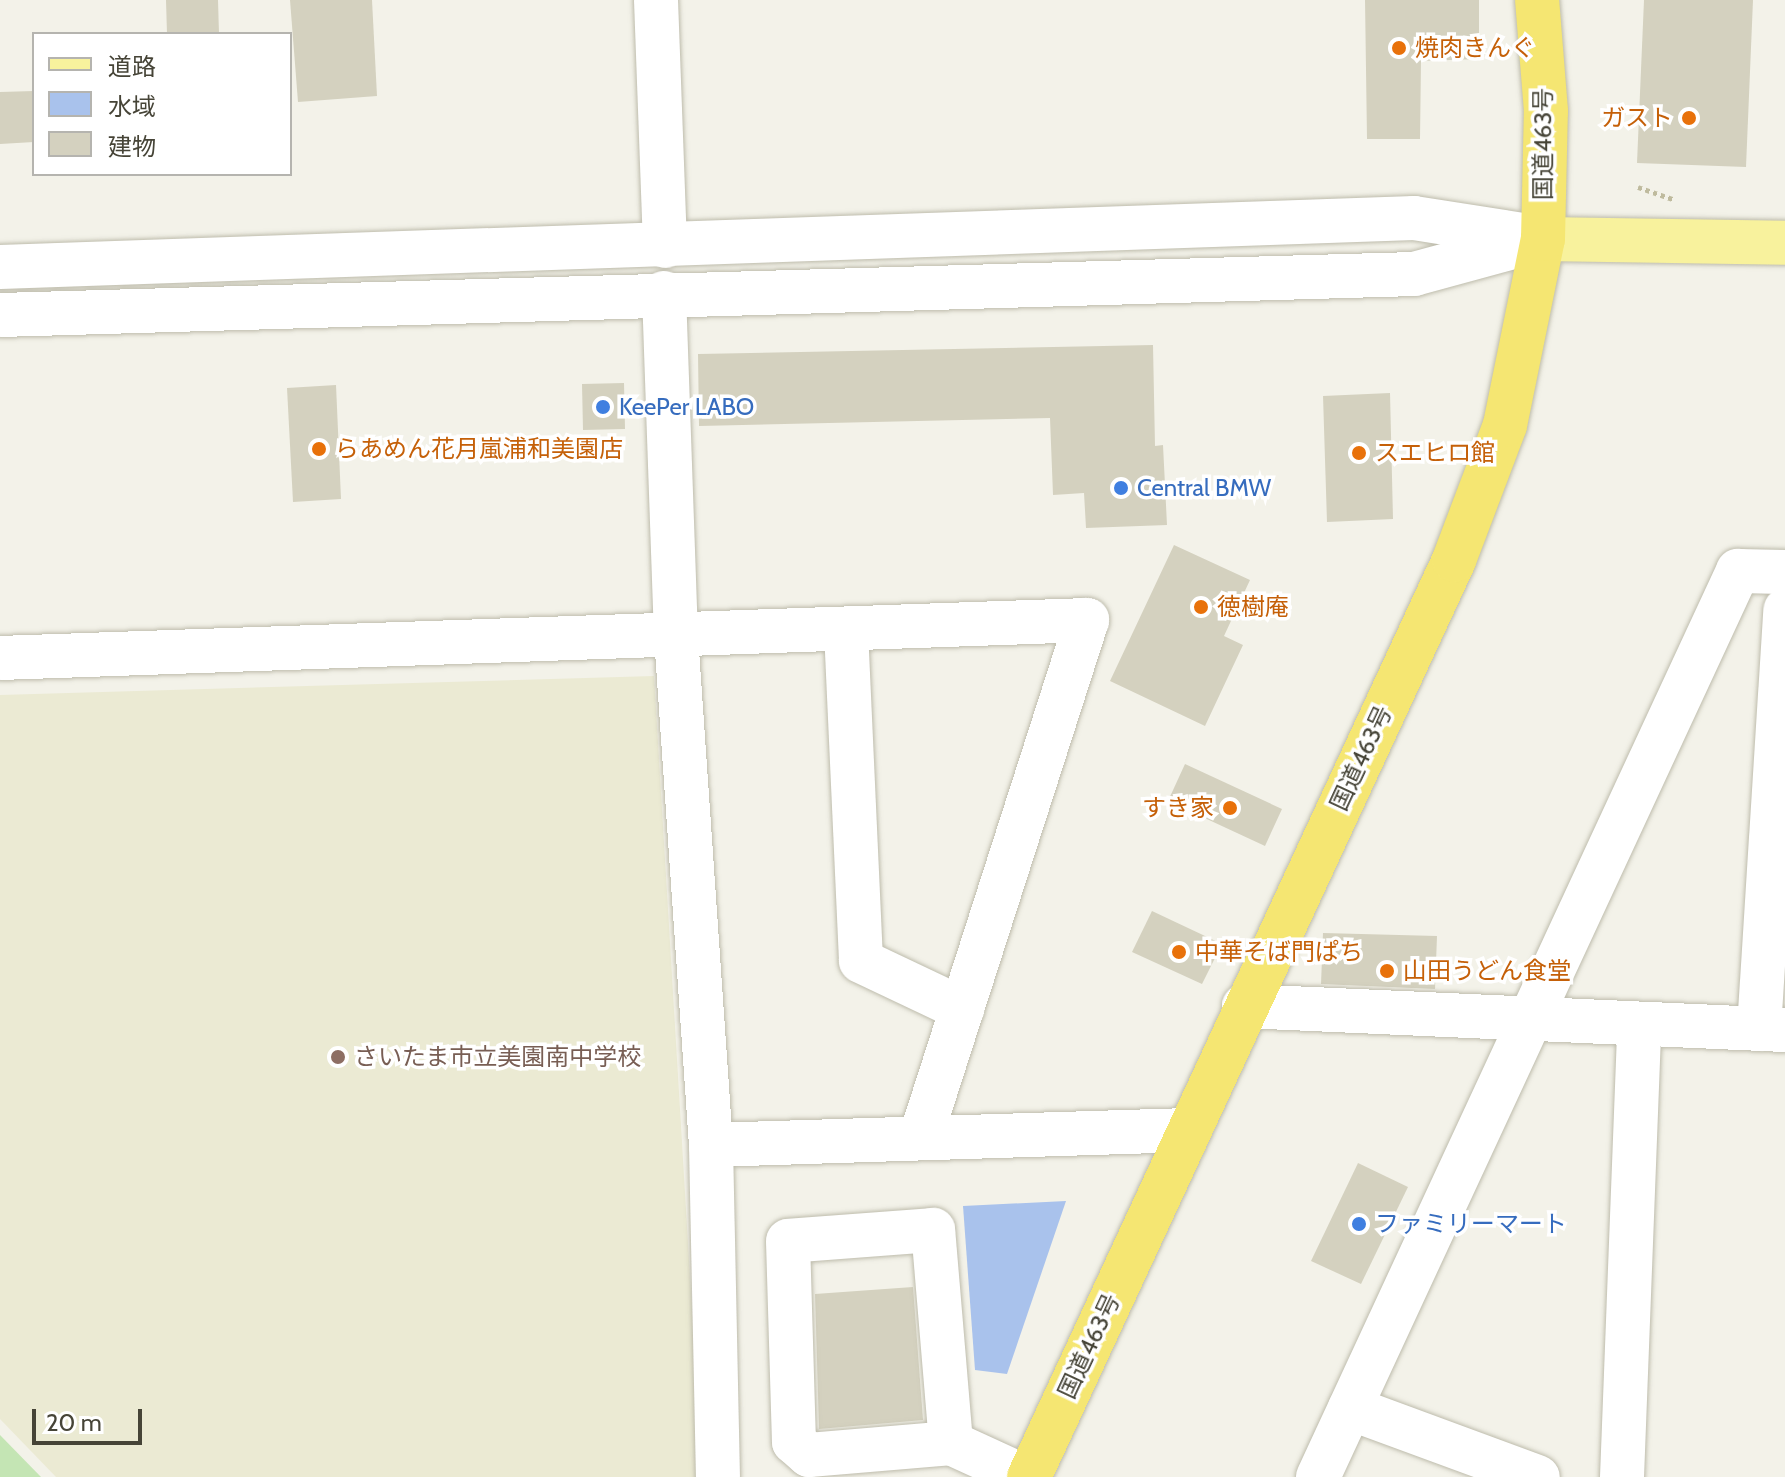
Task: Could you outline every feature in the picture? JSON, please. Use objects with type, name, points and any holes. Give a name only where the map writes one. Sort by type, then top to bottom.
[{"type":"highway","name":"国道463号","points":[[1027,1477],[1454,560],[1505,425],[1543,239],[1546,111],[1537,0]]},
{"type":"main road","points":[[1543,239],[1785,243]]},
{"type":"street","points":[[656,0],[665,246]]},
{"type":"street","points":[[0,267],[1414,218],[1543,239]]},
{"type":"street","points":[[0,315],[664,293],[1414,274],[1543,239]]},
{"type":"street","points":[[664,293],[676,636],[711,1145],[718,1477]]},
{"type":"street","points":[[1318,1477],[1738,571],[1785,572]]},
{"type":"street","points":[[1244,1006],[1529,1023],[1772,1030],[1785,610]]},
{"type":"street","points":[[0,658],[1087,620],[921,1136]]},
{"type":"street","points":[[846,630],[861,961],[962,1009]]},
{"type":"street","points":[[1622,1477],[1639,1026]]},
{"type":"street","points":[[711,1145],[1188,1130]]},
{"type":"street","points":[[951,1443],[933,1230],[788,1241],[794,1442],[809,1455],[951,1443],[1027,1477]]},
{"type":"street","points":[[1350,1408],[1538,1477]]},
{"type":"shaded area","name":"さいたま市立美園南中学校","points":[[654,676],[702,1477],[56,1477],[0,1419],[0,695]]},
{"type":"green space","points":[[0,1435],[41,1477],[0,1477]]},
{"type":"water","points":[[1066,1201],[1007,1374],[975,1370],[963,1206]]},
{"type":"building","points":[[166,0],[218,0],[219,32],[167,32]]},
{"type":"building","points":[[290,0],[372,0],[377,96],[298,102]]},
{"type":"building","points":[[1365,0],[1479,0],[1479,59],[1421,61],[1420,139],[1367,139]]},
{"type":"building","points":[[1644,0],[1753,0],[1746,167],[1637,163]]},
{"type":"building","points":[[32,91],[32,142],[0,144],[0,92]]},
{"type":"building","points":[[1153,345],[1155,446],[1163,445],[1167,525],[1086,528],[1084,493],[1053,495],[1050,418],[699,426],[698,354]]},
{"type":"building","name":"KeePer LABO","points":[[624,383],[625,429],[583,430],[582,384]]},
{"type":"building","points":[[336,385],[341,499],[293,502],[287,388]]},
{"type":"building","points":[[1390,393],[1393,519],[1327,522],[1323,396]]},
{"type":"building","points":[[1174,545],[1250,580],[1224,636],[1243,645],[1205,726],[1110,681]]},
{"type":"building","points":[[1185,764],[1282,809],[1265,846],[1168,801]]},
{"type":"building","points":[[1152,911],[1222,944],[1202,984],[1132,952]]},
{"type":"building","points":[[1323,933],[1437,936],[1435,989],[1321,984]]},
{"type":"building","name":"ファミリーマート","points":[[1358,1163],[1408,1187],[1361,1284],[1311,1261]]},
{"type":"building","points":[[913,1287],[923,1420],[819,1429],[815,1294]]},
{"type":"place","name":"焼肉きんぐ","points":[[1399,48]]},
{"type":"place","name":"ガスト","points":[[1689,118]]},
{"type":"place","name":"KeePer LABO","points":[[603,407]]},
{"type":"place","name":"らあめん花月嵐浦和美園店","points":[[319,449]]},
{"type":"place","name":"スエヒロ館","points":[[1359,453]]},
{"type":"place","name":"Central BMW","points":[[1121,488]]},
{"type":"place","name":"徳樹庵","points":[[1201,607]]},
{"type":"place","name":"すき家","points":[[1230,808]]},
{"type":"place","name":"中華そば門ぱち","points":[[1179,952]]},
{"type":"place","name":"山田うどん食堂","points":[[1387,971]]},
{"type":"place","name":"さいたま市立美園南中学校","points":[[338,1057]]},
{"type":"place","name":"ファミリーマート","points":[[1359,1224]]}]
